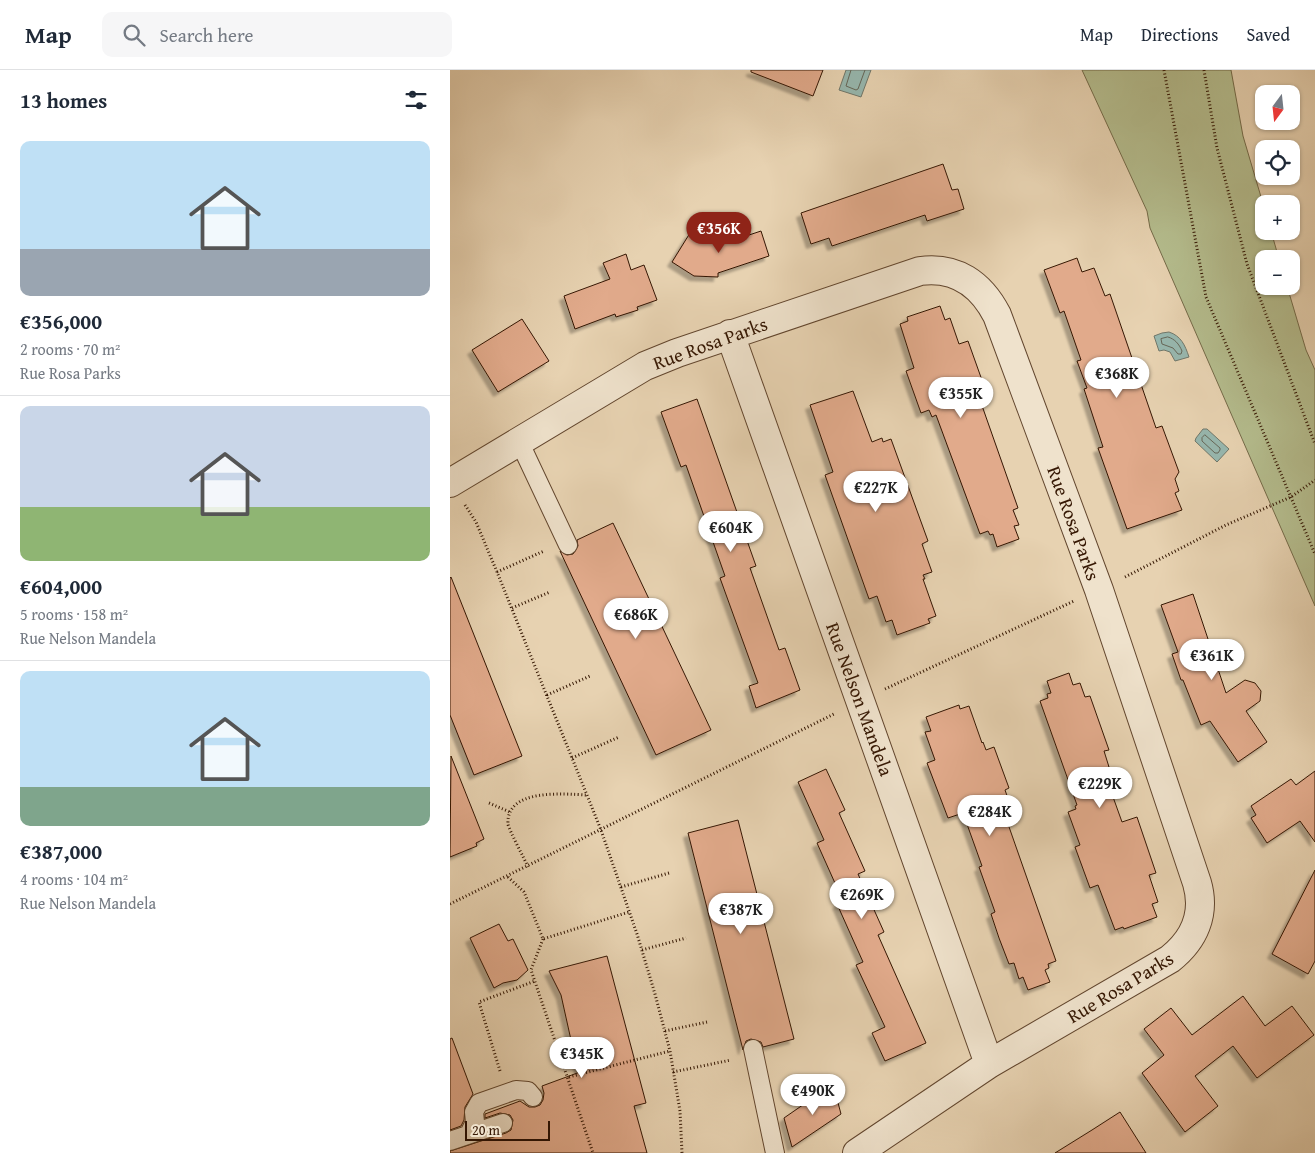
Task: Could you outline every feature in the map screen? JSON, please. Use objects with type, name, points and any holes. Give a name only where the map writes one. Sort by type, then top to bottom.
[{"type":"street","name":"Rue Rosa Parks","points":[[451,482],[645,366],[730,334],[920,271],[932,269],[944,270],[965,279],[985,295],[997,315],[1099,590],[1197,883],[1200,894],[1200,908],[1194,932],[1180,952],[1160,966],[989,1064],[857,1153]]},
{"type":"street","name":"Rue Nelson Mandela","points":[[730,334],[989,1064]]},
{"type":"lane","points":[[519,441],[567,543]]},
{"type":"lane","points":[[753,1052],[776,1153]]},
{"type":"lane","points":[[470,1134],[475,1122],[474,1112],[479,1103],[516,1090],[528,1091],[533,1096]]},
{"type":"lane","points":[[450,1141],[503,1123]]},
{"type":"path","points":[[1164,70],[1206,297],[1315,554]]},
{"type":"path","points":[[1204,70],[1217,148],[1248,264],[1315,444]]},
{"type":"path","points":[[450,904],[528,867],[861,700],[1099,590],[1226,525],[1291,497],[1315,480]]},
{"type":"path","points":[[451,482],[476,522],[497,572],[601,830],[621,887],[642,950],[670,1051],[680,1111],[682,1153]]},
{"type":"path","points":[[497,572],[567,543]]},
{"type":"path","points":[[512,608],[550,592]]},
{"type":"path","points":[[546,695],[590,676]]},
{"type":"path","points":[[572,758],[619,737]]},
{"type":"path","points":[[528,867],[508,826],[510,812],[523,799],[549,794],[586,795]]},
{"type":"path","points":[[489,803],[510,812]]},
{"type":"path","points":[[621,887],[669,873]]},
{"type":"path","points":[[508,876],[524,892],[543,939],[531,970],[569,1077],[593,1153]]},
{"type":"path","points":[[543,939],[629,912]]},
{"type":"path","points":[[642,950],[686,938]]},
{"type":"path","points":[[501,1073],[479,1002],[535,981]]},
{"type":"path","points":[[665,1031],[707,1022]]},
{"type":"path","points":[[569,1077],[670,1051]]},
{"type":"path","points":[[673,1072],[753,1052]]},
{"type":"green space","points":[[1082,70],[1231,70],[1243,136],[1255,177],[1255,185],[1257,185],[1260,195],[1255,195],[1255,240],[1274,240],[1276,250],[1255,250],[1255,295],[1290,295],[1306,350],[1315,370],[1315,606],[1150,228],[1147,211]]},
{"type":"water","points":[[846,70],[871,70],[861,97],[839,90]]},
{"type":"water","points":[[1169,332],[1177,336],[1182,342],[1189,357],[1175,361],[1170,352],[1159,351],[1154,336]]},
{"type":"water","points":[[1203,429],[1207,429],[1229,449],[1217,462],[1195,441]]},
{"type":"building","points":[[751,70],[823,70],[813,96],[751,72]]},
{"type":"building","points":[[943,164],[952,190],[958,189],[964,209],[927,221],[925,215],[832,246],[829,238],[811,244],[801,213]]},
{"type":"building","points":[[761,231],[769,256],[718,273],[718,277],[694,276],[672,262],[690,233],[703,240],[731,241]]},
{"type":"building","points":[[626,254],[631,270],[644,265],[657,300],[637,307],[638,310],[616,317],[615,314],[575,329],[564,296],[610,279],[603,263]]},
{"type":"building","points":[[1077,258],[1082,272],[1094,268],[1105,296],[1110,294],[1156,428],[1162,426],[1179,472],[1175,479],[1179,491],[1175,493],[1182,510],[1127,529],[1098,448],[1103,447],[1084,389],[1087,388],[1077,361],[1081,360],[1064,311],[1060,313],[1044,270]]},
{"type":"building","points":[[940,306],[945,320],[950,318],[959,344],[968,341],[988,397],[980,400],[1018,508],[1013,510],[1019,525],[1014,526],[1019,539],[997,547],[993,534],[990,535],[988,531],[980,534],[936,415],[932,417],[929,410],[921,413],[906,371],[914,368],[900,324],[908,321],[907,317]]},
{"type":"building","points":[[522,319],[549,361],[498,392],[472,350]]},
{"type":"building","points":[[853,391],[872,442],[882,438],[883,442],[891,439],[928,541],[922,544],[932,572],[923,575],[925,579],[923,579],[936,616],[928,619],[930,623],[897,635],[892,620],[886,622],[877,596],[869,599],[825,475],[833,472],[810,405]]},
{"type":"building","points":[[697,399],[756,566],[750,568],[779,650],[785,648],[800,690],[756,708],[749,686],[758,683],[720,578],[725,576],[686,465],[681,467],[661,412]]},
{"type":"building","points":[[613,523],[711,730],[656,755],[560,551],[567,555],[573,554],[578,546],[577,540]]},
{"type":"building","points":[[451,577],[522,756],[474,775],[450,715]]},
{"type":"building","points":[[1193,594],[1226,693],[1245,680],[1255,683],[1261,691],[1260,701],[1246,711],[1267,742],[1238,762],[1210,721],[1201,725],[1172,654],[1178,652],[1161,605]]},
{"type":"building","points":[[1069,673],[1073,685],[1080,683],[1085,697],[1090,696],[1109,750],[1104,751],[1109,767],[1103,769],[1122,822],[1137,817],[1156,873],[1149,875],[1158,902],[1152,904],[1157,917],[1124,929],[1123,927],[1115,930],[1098,885],[1090,888],[1075,847],[1080,845],[1068,812],[1076,809],[1075,806],[1077,805],[1040,701],[1048,698],[1047,694],[1051,693],[1047,681]]},
{"type":"building","points":[[959,705],[960,709],[969,706],[986,750],[994,747],[1009,788],[1005,790],[1016,821],[1008,824],[1056,961],[1048,964],[1049,968],[1045,970],[1050,982],[1028,990],[1023,977],[1019,979],[1014,963],[1009,964],[999,938],[991,914],[995,912],[979,867],[982,866],[963,813],[948,818],[927,763],[935,760],[925,732],[931,731],[926,717]]},
{"type":"building","points":[[451,756],[484,839],[476,843],[477,846],[450,857]]},
{"type":"building","points":[[826,769],[845,810],[839,813],[865,871],[858,874],[884,932],[878,935],[926,1043],[885,1061],[872,1033],[885,1027],[856,965],[863,962],[837,904],[843,901],[817,843],[824,840],[798,782]]},
{"type":"building","points":[[1315,771],[1315,842],[1300,821],[1267,843],[1251,818],[1256,815],[1251,806],[1291,779],[1296,785]]},
{"type":"building","points":[[738,820],[794,1039],[763,1047],[761,1042],[751,1039],[746,1041],[743,1050],[688,833]]},
{"type":"building","points":[[1315,870],[1315,961],[1308,974],[1272,954]]},
{"type":"building","points":[[499,924],[508,941],[513,939],[528,970],[517,980],[503,983],[494,988],[470,938]]},
{"type":"building","points":[[607,956],[646,1103],[634,1106],[647,1153],[450,1153],[450,1151],[511,1130],[513,1120],[510,1115],[500,1113],[485,1118],[485,1114],[520,1101],[529,1107],[540,1105],[544,1093],[542,1086],[580,1072],[561,995],[549,971]]},
{"type":"building","points":[[1243,996],[1265,1026],[1292,1006],[1314,1035],[1257,1078],[1233,1046],[1195,1076],[1218,1106],[1185,1132],[1142,1073],[1164,1055],[1144,1029],[1171,1008],[1192,1035]]},
{"type":"building","points":[[452,1038],[473,1094],[465,1107],[464,1120],[461,1126],[450,1130],[450,1039]]},
{"type":"building","points":[[833,1084],[841,1114],[792,1147],[784,1118]]},
{"type":"building","points":[[1120,1112],[1146,1153],[1055,1153],[1092,1130]]}]
